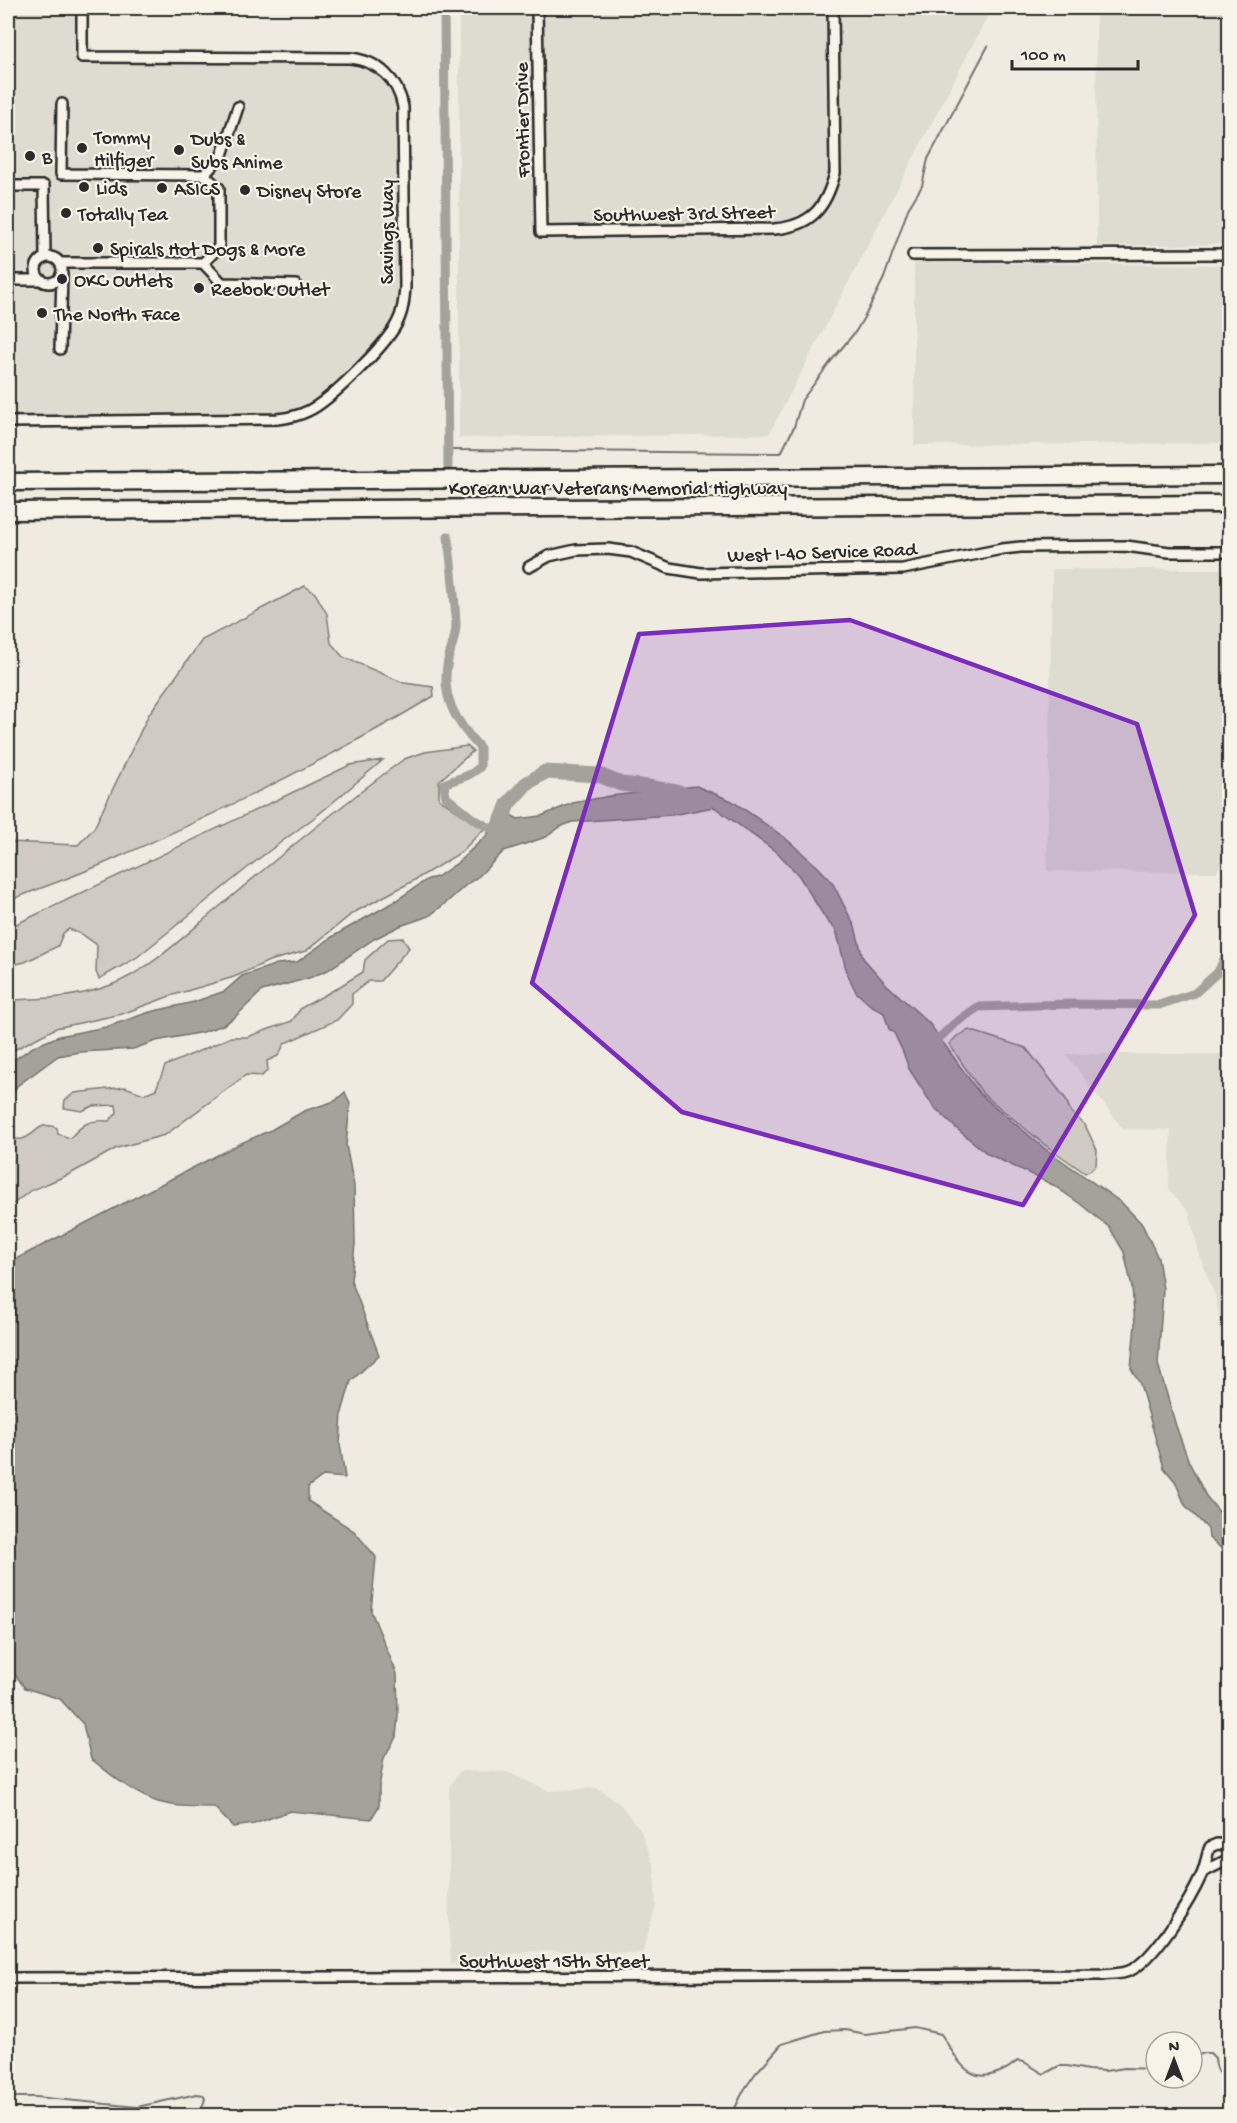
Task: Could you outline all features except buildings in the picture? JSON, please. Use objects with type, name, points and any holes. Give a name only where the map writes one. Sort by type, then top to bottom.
[{"type":"highway","name":"Korean War Veterans Memorial Highway","points":[[8,482],[1230,475]]},
{"type":"highway","name":"Korean War Veterans Memorial Highway","points":[[8,511],[1230,504]]},
{"type":"street","name":"Savings Way","points":[[8,422],[294,417],[322,403],[383,343],[397,324],[404,306],[403,107],[398,89],[387,75],[371,63],[350,58],[82,57],[82,8]]},
{"type":"street","name":"Frontier Drive","points":[[537,8],[541,232]]},
{"type":"street","name":"Southwest 3rd Street","points":[[541,232],[785,228],[802,222],[823,206],[835,173],[833,8]]},
{"type":"street","points":[[62,104],[62,174]]},
{"type":"street","points":[[204,175],[222,155],[238,106]]},
{"type":"street","points":[[8,186],[44,186],[62,174],[204,175],[219,188],[219,247],[203,263],[61,263],[53,257],[45,257],[36,266],[37,275],[42,280]]},
{"type":"street","points":[[44,186],[45,257]]},
{"type":"street","points":[[913,255],[1230,254]]},
{"type":"street","points":[[60,349],[61,263]]},
{"type":"street","points":[[203,263],[222,283],[296,285]]},
{"type":"street","points":[[8,280],[42,280],[52,283],[62,274]]},
{"type":"street","name":"West I-40 Service Road","points":[[529,567],[549,555],[598,549],[631,552],[669,568],[701,573],[903,569],[1002,549],[1021,548],[1126,546],[1169,552],[1230,552]]},
{"type":"street","name":"Southwest 15th Street","points":[[8,1978],[1101,1975],[1131,1970],[1139,1965],[1174,1925],[1203,1872],[1210,1848],[1217,1844],[1225,1845],[1230,1852]]},
{"type":"street","points":[[1203,1872],[1228,1859],[1230,1852]]},
{"type":"highlighted area","points":[[850,620],[1137,724],[1195,915],[1023,1205],[682,1112],[532,983],[639,634]]},
{"type":"shaded area","points":[[8,8],[90,8],[89,40],[92,47],[97,50],[353,51],[385,63],[397,76],[406,91],[410,106],[411,298],[406,323],[398,335],[332,403],[316,415],[295,424],[275,427],[8,429]]},
{"type":"shaded area","points":[[459,8],[992,8],[769,434],[459,438]]},
{"type":"shaded area","points":[[1096,8],[1229,8],[1229,244],[1097,246]]},
{"type":"shaded area","points":[[914,262],[1229,265],[1229,443],[914,445]]},
{"type":"shaded area","points":[[1052,569],[1229,569],[1230,844],[1217,872],[1047,871]]},
{"type":"shaded area","points":[[305,586],[315,593],[327,614],[331,643],[343,657],[404,683],[433,687],[434,696],[354,742],[231,805],[105,863],[8,901],[8,842],[78,845],[94,828],[149,714],[202,640]]},
{"type":"shaded area","points":[[467,746],[473,751],[439,781],[439,799],[484,829],[460,853],[353,913],[306,951],[269,961],[234,977],[170,996],[122,1014],[56,1028],[8,1053],[8,1000],[73,995],[111,985],[127,978],[171,948],[291,847],[404,759],[425,752]]},
{"type":"shaded area","points":[[383,760],[319,814],[261,857],[136,958],[99,979],[96,972],[97,945],[69,929],[63,933],[58,946],[25,962],[8,966],[8,928],[350,765]]},
{"type":"shaded area","points":[[696,786],[732,801],[784,837],[818,867],[832,882],[855,927],[863,958],[885,983],[929,1023],[980,1094],[1044,1148],[1122,1203],[1142,1224],[1158,1258],[1163,1289],[1158,1364],[1189,1462],[1206,1496],[1229,1524],[1229,1555],[1209,1538],[1208,1529],[1185,1505],[1175,1481],[1164,1468],[1140,1384],[1131,1368],[1135,1325],[1132,1287],[1124,1252],[1110,1228],[1053,1185],[988,1154],[933,1106],[909,1069],[894,1033],[889,1029],[884,1013],[869,1004],[856,992],[847,973],[836,930],[827,921],[799,876],[779,854],[714,807],[672,815],[572,822],[560,827],[546,837],[504,851],[479,876],[429,916],[400,926],[374,939],[328,970],[309,978],[262,991],[234,1018],[223,1025],[203,1032],[156,1041],[133,1049],[80,1052],[58,1056],[17,1086],[8,1103],[8,1064],[33,1047],[59,1036],[106,1027],[150,1012],[194,1002],[225,991],[242,976],[277,964],[297,962],[332,937],[392,903],[428,879],[437,877],[457,863],[487,835],[500,809],[518,819],[541,816],[573,803],[610,796]]},
{"type":"shaded area","points":[[403,938],[409,948],[380,981],[369,981],[352,994],[352,1004],[337,1020],[285,1043],[278,1056],[267,1061],[268,1070],[262,1076],[246,1075],[165,1135],[117,1148],[70,1174],[30,1191],[8,1208],[8,1138],[22,1139],[42,1127],[51,1126],[57,1128],[58,1134],[70,1138],[87,1123],[109,1121],[117,1113],[116,1105],[93,1106],[82,1111],[64,1108],[65,1100],[75,1093],[125,1087],[144,1094],[156,1089],[165,1066],[231,1037],[247,1037],[292,1021],[301,1008],[363,972],[365,960],[388,939]]},
{"type":"shaded area","points":[[969,1030],[1026,1048],[1065,1098],[1071,1112],[1085,1125],[1097,1150],[1096,1165],[1091,1170],[1085,1173],[1045,1145],[983,1094],[949,1044],[957,1036]]},
{"type":"shaded area","points":[[1066,1054],[1229,1054],[1229,1364],[1215,1296],[1200,1257],[1189,1212],[1169,1189],[1171,1130],[1123,1129]]},
{"type":"shaded area","points":[[345,1092],[350,1104],[346,1145],[354,1186],[355,1244],[351,1280],[379,1355],[351,1381],[342,1412],[340,1444],[345,1478],[323,1476],[308,1487],[308,1501],[354,1531],[376,1557],[371,1611],[397,1674],[396,1737],[384,1758],[379,1787],[379,1806],[371,1819],[290,1811],[254,1824],[233,1827],[214,1807],[179,1806],[158,1802],[123,1783],[91,1759],[83,1724],[60,1699],[25,1688],[8,1665],[8,1263],[239,1144],[271,1130],[304,1111],[335,1101]]},
{"type":"shaded area","points":[[460,1771],[507,1772],[549,1791],[597,1788],[619,1803],[640,1829],[654,1866],[656,1906],[642,1953],[527,1951],[451,1964],[449,1787]]},
{"type":"waterway","points":[[444,8],[448,466]]},
{"type":"waterway","points":[[448,450],[781,453],[794,427],[802,400],[856,331],[866,314],[884,278],[908,209],[922,186],[928,159],[988,46]]},
{"type":"waterway","points":[[448,536],[456,624],[448,660],[446,686],[457,718],[480,748],[480,767],[467,776],[444,784],[446,797],[472,818],[497,832]]},
{"type":"waterway","points":[[498,830],[508,804],[526,784],[545,772],[599,775],[621,784],[681,793]]},
{"type":"waterway","points":[[933,1044],[954,1024],[978,1007],[1070,1004],[1159,1005],[1195,993],[1218,972],[1230,947]]},
{"type":"waterway","points":[[731,2116],[755,2074],[782,2044],[824,2031],[845,2030],[865,2034],[915,2028],[941,2034],[966,2069],[983,2076],[1008,2068],[1018,2061],[1044,2074],[1059,2066],[1105,2071],[1144,2069]]},
{"type":"waterway","points":[[1204,2053],[1210,2053],[1215,2058],[1218,2072],[1230,2079]]},
{"type":"waterway","points":[[8,2097],[36,2097],[137,2107],[197,2094],[203,2095],[205,2099],[199,2116]]},
{"type":"place","name":"Tommy Hilfiger","points":[[82,148]]},
{"type":"place","name":"Dubs & Subs Anime","points":[[179,150]]},
{"type":"place","name":"B","points":[[30,156]]},
{"type":"place","name":"Lids","points":[[84,187]]},
{"type":"place","name":"ASICS","points":[[162,188]]},
{"type":"place","name":"Disney Store","points":[[245,190]]},
{"type":"place","name":"Totally Tea","points":[[66,213]]},
{"type":"place","name":"Spirals Hot Dogs & More","points":[[98,248]]},
{"type":"place","name":"OKC Outlets","points":[[62,279]]},
{"type":"place","name":"Reebok Outlet","points":[[199,288]]},
{"type":"place","name":"The North Face","points":[[42,313]]}]
